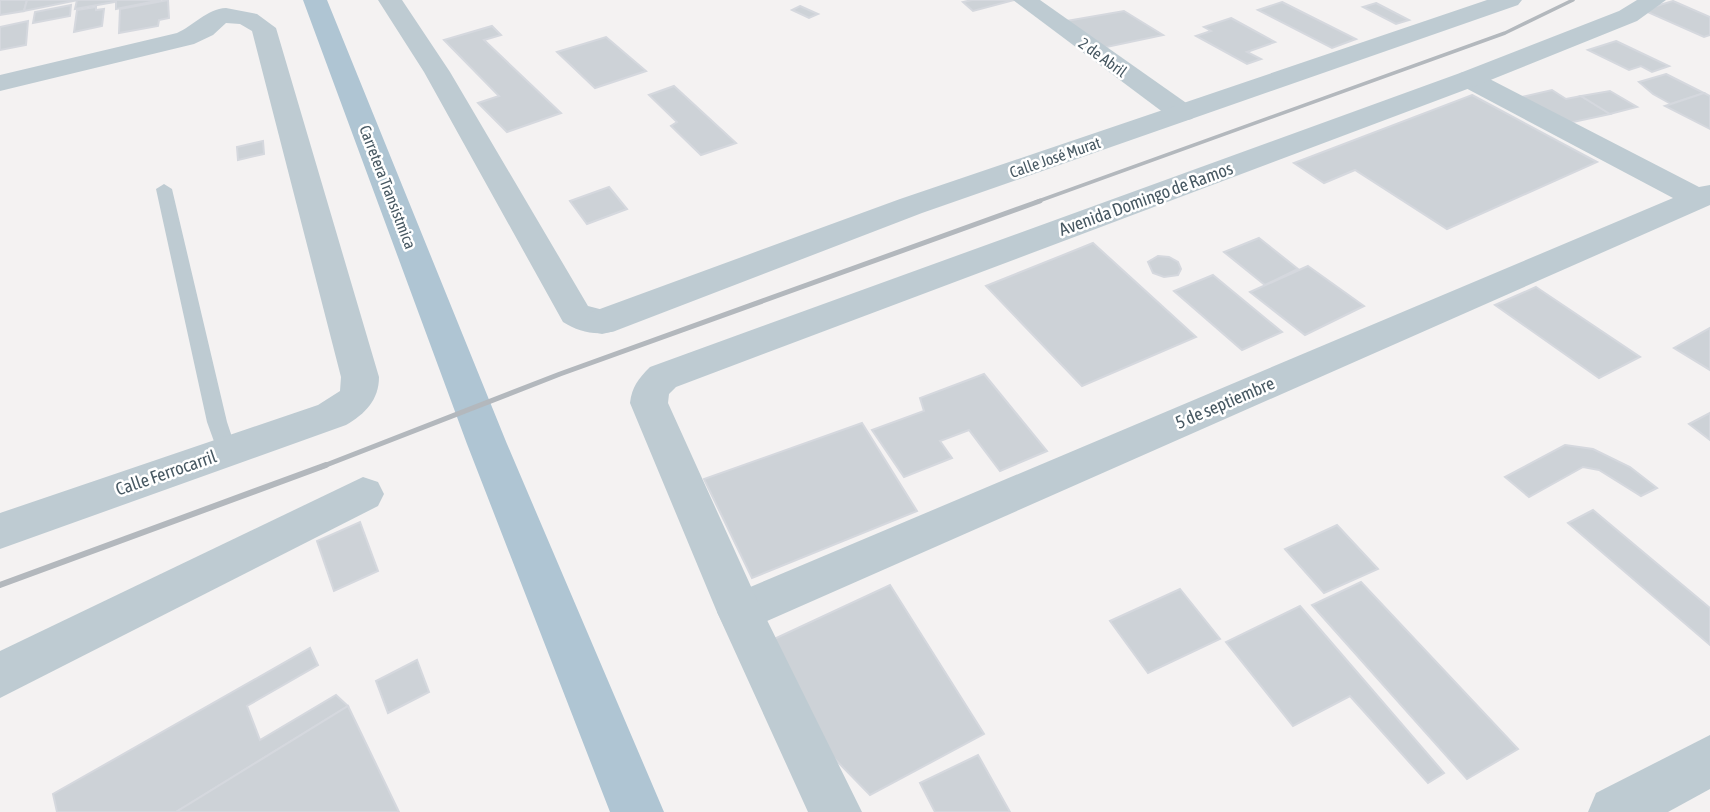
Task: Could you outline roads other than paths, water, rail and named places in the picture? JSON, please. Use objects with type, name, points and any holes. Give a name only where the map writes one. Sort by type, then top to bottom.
[{"type":"main road","name":"Carretera Transistmica","points":[[315,0],[486,444],[637,812]]},
{"type":"street","name":"Calle José Murat","points":[[390,0],[437,72],[575,314],[586,320],[601,322],[911,206],[1510,0]]},
{"type":"street","name":"2 de Abril","points":[[1025,0],[1182,113]]},
{"type":"street","name":"Avenida Domingo de Ramos","points":[[740,612],[649,403],[651,388],[663,377],[1469,79],[1628,16],[1654,0]]},
{"type":"street","points":[[0,83],[185,39],[204,30],[217,8]]},
{"type":"street","name":"Calle Ferrocarril","points":[[0,531],[332,415],[352,405],[360,391],[359,377],[264,28],[255,20],[217,8]]},
{"type":"street","points":[[1469,79],[1704,197]]},
{"type":"street","name":"5 de septiembre","points":[[740,612],[1704,197]]},
{"type":"street","points":[[0,675],[363,494]]},
{"type":"street","points":[[740,612],[835,812]]},
{"type":"street","points":[[1615,812],[1710,761]]},
{"type":"lane","points":[[164,189],[227,452]]},
{"type":"railway","points":[[1036,202],[1505,33],[1573,0]]},
{"type":"railway","points":[[321,467],[560,374],[1040,201]]},
{"type":"railway","points":[[0,585],[326,465]]}]
